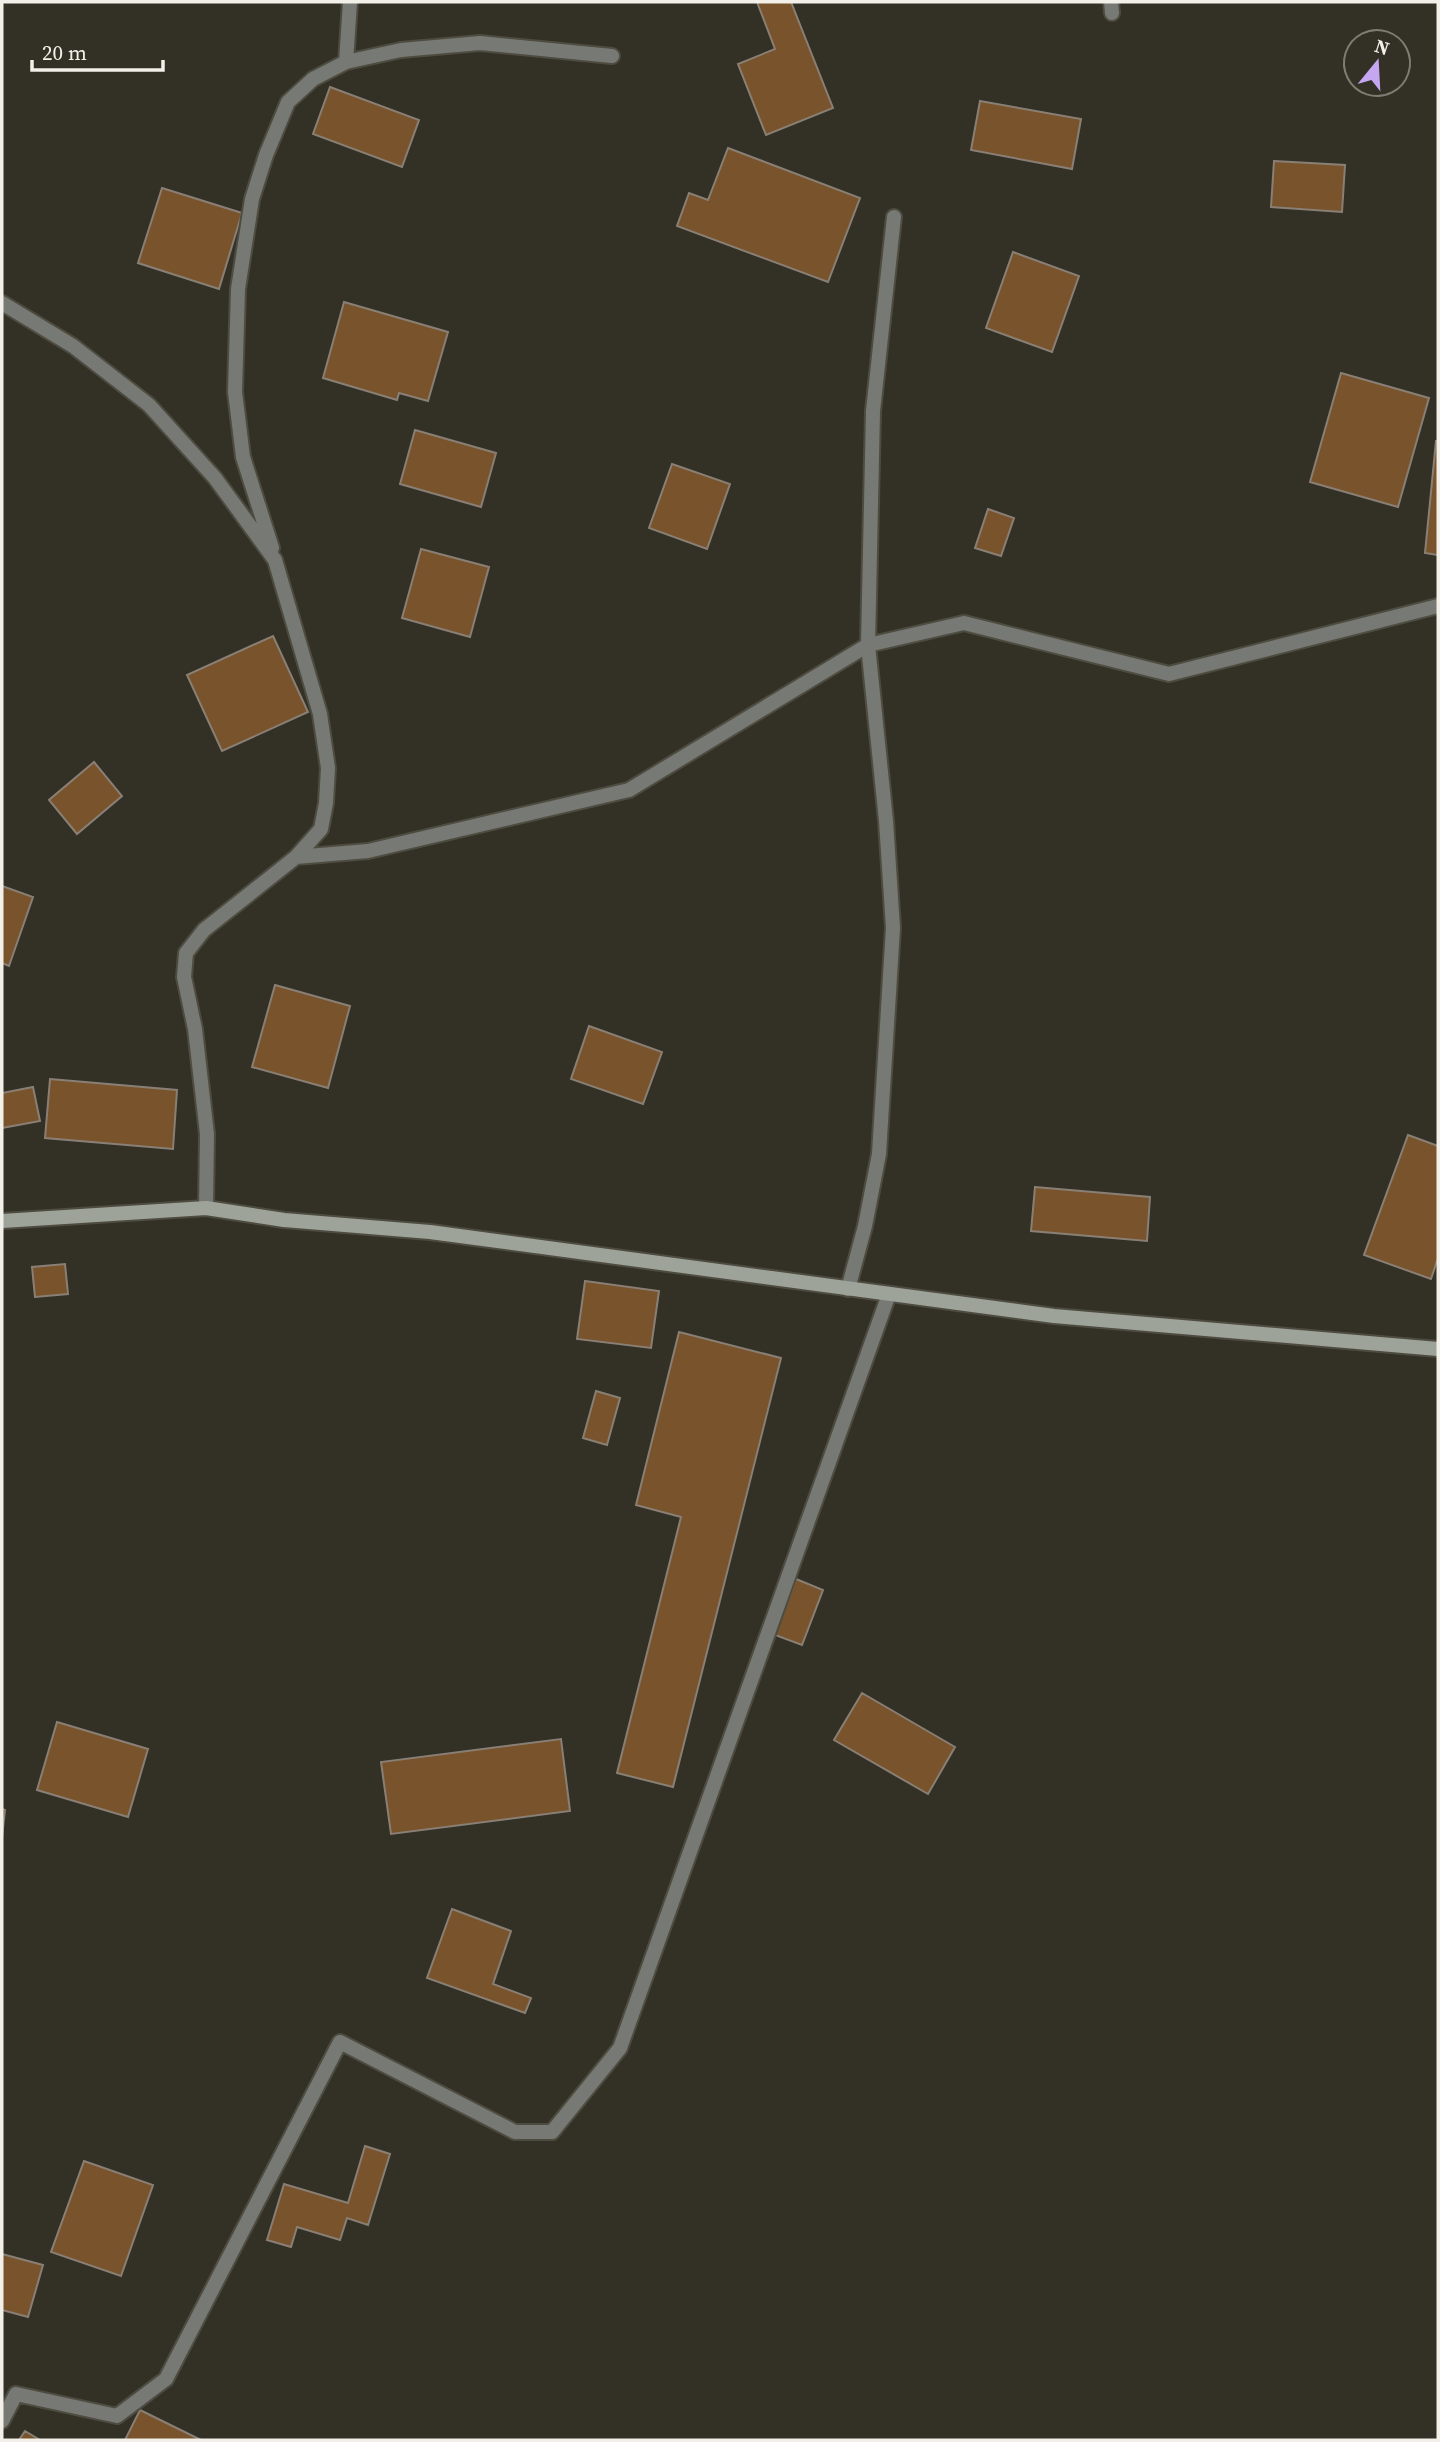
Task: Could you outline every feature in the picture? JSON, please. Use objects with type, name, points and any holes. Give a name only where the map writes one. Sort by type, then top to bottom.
[{"type":"main road","points":[[2,1221],[206,1208],[284,1220],[430,1233],[1054,1316],[1438,1349]]},
{"type":"street","points":[[346,62],[349,2]]},
{"type":"street","points":[[206,1208],[206,1134],[195,1029],[184,977],[186,953],[204,930],[296,857],[321,829],[328,768],[320,714],[243,457],[235,392],[238,289],[252,199],[266,155],[288,102],[313,79],[346,62],[401,50],[480,43],[612,56]]},
{"type":"street","points":[[848,1289],[865,1226],[879,1154],[893,928],[886,821],[867,645],[873,411],[894,217]]},
{"type":"street","points":[[2,303],[73,346],[149,405],[215,478],[275,560]]},
{"type":"street","points":[[296,857],[368,851],[629,790],[867,645],[964,623],[1169,674],[1438,606]]},
{"type":"street","points":[[2,2421],[16,2395],[117,2416],[166,2379],[341,2042],[515,2132],[552,2132],[620,2048],[889,1294]]},
{"type":"building","points":[[757,2],[791,2],[833,108],[766,135],[738,64],[775,49]]},
{"type":"building","points":[[330,87],[419,120],[402,167],[313,134]]},
{"type":"building","points":[[980,101],[1081,119],[1072,169],[971,150]]},
{"type":"building","points":[[728,148],[860,198],[828,282],[677,226],[689,193],[708,200]]},
{"type":"building","points":[[1274,161],[1345,165],[1342,212],[1271,207]]},
{"type":"building","points":[[162,188],[242,213],[219,289],[138,263]]},
{"type":"building","points":[[1013,252],[1079,276],[1052,352],[986,328]]},
{"type":"building","points":[[344,302],[448,332],[428,401],[399,393],[397,400],[323,378]]},
{"type":"building","points":[[1341,373],[1429,398],[1398,507],[1310,482]]},
{"type":"building","points":[[415,430],[496,453],[481,507],[400,484]]},
{"type":"building","points":[[1438,441],[1438,555],[1425,553]]},
{"type":"building","points":[[672,464],[730,484],[707,549],[649,528]]},
{"type":"building","points":[[988,509],[1014,518],[1001,556],[975,548]]},
{"type":"building","points":[[421,549],[489,567],[470,637],[402,618]]},
{"type":"building","points":[[273,636],[308,712],[222,751],[187,675]]},
{"type":"building","points":[[94,762],[122,796],[77,834],[49,800]]},
{"type":"building","points":[[2,886],[33,897],[9,966],[2,963]]},
{"type":"building","points":[[275,985],[350,1006],[328,1088],[252,1067]]},
{"type":"building","points":[[589,1026],[662,1052],[643,1104],[571,1079]]},
{"type":"building","points":[[50,1079],[177,1090],[173,1149],[45,1138]]},
{"type":"building","points":[[33,1087],[40,1121],[2,1128],[2,1093]]},
{"type":"building","points":[[1408,1135],[1438,1146],[1438,1258],[1431,1279],[1364,1255]]},
{"type":"building","points":[[1035,1187],[1150,1197],[1147,1241],[1031,1231]]},
{"type":"building","points":[[65,1264],[68,1294],[35,1297],[32,1267]]},
{"type":"building","points":[[585,1281],[659,1291],[651,1348],[577,1339]]},
{"type":"building","points":[[679,1332],[781,1358],[673,1787],[617,1773],[681,1517],[636,1505]]},
{"type":"building","points":[[596,1391],[620,1398],[607,1445],[583,1438]]},
{"type":"building","points":[[796,1579],[823,1590],[802,1645],[775,1635]]},
{"type":"building","points":[[862,1693],[955,1747],[928,1794],[834,1740]]},
{"type":"building","points":[[57,1722],[148,1749],[128,1817],[37,1790]]},
{"type":"building","points":[[561,1739],[570,1811],[391,1834],[381,1762]]},
{"type":"building","points":[[2,1809],[5,1810],[2,1838]]},
{"type":"building","points":[[452,1909],[511,1931],[493,1984],[531,1998],[525,2013],[427,1978]]},
{"type":"building","points":[[365,2146],[390,2154],[368,2225],[347,2218],[340,2240],[297,2227],[291,2247],[267,2240],[284,2184],[348,2203]]},
{"type":"building","points":[[84,2161],[153,2185],[121,2276],[51,2252]]},
{"type":"building","points":[[2,2254],[43,2265],[28,2317],[2,2310]]},
{"type":"building","points":[[140,2410],[201,2440],[125,2440]]},
{"type":"building","points":[[25,2431],[40,2440],[19,2440]]}]
